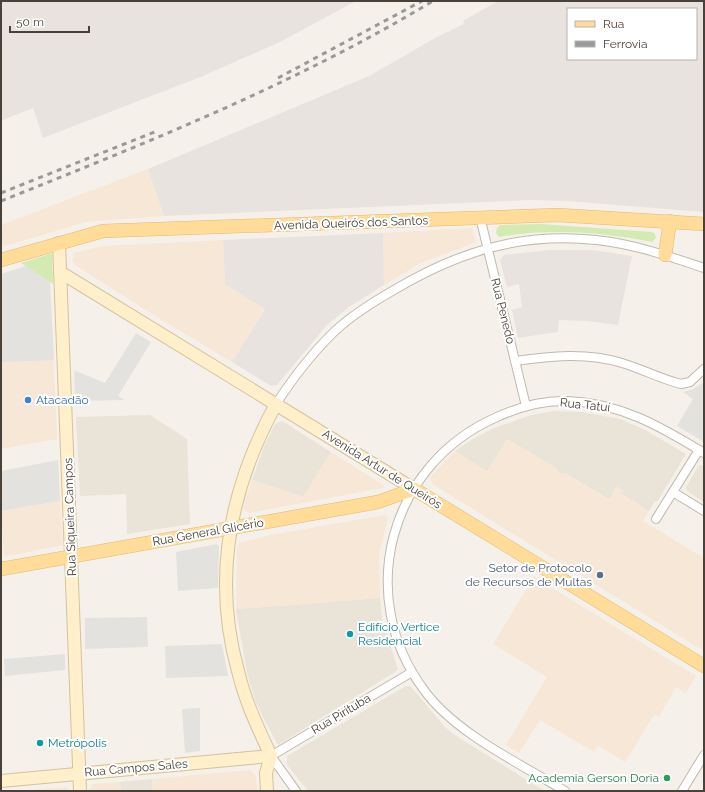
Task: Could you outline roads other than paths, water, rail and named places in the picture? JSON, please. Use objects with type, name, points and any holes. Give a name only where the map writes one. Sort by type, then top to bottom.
[{"type":"main road","name":"Avenida Queirós dos Santos","points":[[1,260],[103,232],[558,215],[704,224]]},
{"type":"main road","points":[[665,255],[670,222]]},
{"type":"main road","name":"Rua General Glicério","points":[[1,569],[378,502],[414,489]]},
{"type":"main road","name":"Avenida Artur de Queirós","points":[[414,489],[704,666]]},
{"type":"street","name":"Rua Penedo","points":[[480,217],[526,406]]},
{"type":"street","points":[[296,791],[271,756],[248,703],[233,651],[228,619],[226,586],[230,528],[249,459],[276,404],[317,349],[353,316],[375,301],[430,270],[487,247],[527,241],[577,239],[629,245],[704,268]]},
{"type":"street","name":"Rua Siqueira Campos","points":[[59,243],[80,791]]},
{"type":"street","name":"Avenida Artur de Queirós","points":[[60,272],[414,489]]},
{"type":"street","points":[[515,361],[559,356],[594,357],[620,362],[681,384],[690,382],[704,369]]},
{"type":"street","name":"Rua Tatuí","points":[[564,791],[458,725],[432,701],[412,672],[394,632],[389,606],[387,562],[392,537],[414,489],[432,463],[456,440],[489,420],[526,406],[547,402],[567,401],[616,408],[644,419],[702,452]]},
{"type":"street","points":[[656,518],[702,452]]},
{"type":"street","points":[[673,492],[704,511]]},
{"type":"street","name":"Rua Pirituba","points":[[271,756],[412,672]]},
{"type":"street","points":[[682,791],[704,755]]},
{"type":"street","points":[[267,791],[266,773],[271,756]]},
{"type":"street","name":"Rua Campos Sales","points":[[1,781],[271,756]]},
{"type":"railway","points":[[278,78],[422,1]]},
{"type":"railway","points":[[1,201],[222,110],[329,59],[433,1]]},
{"type":"railway","points":[[1,193],[157,131]]},
{"type":"place","name":"Atacadão","points":[[28,400]]},
{"type":"place","name":"Setor de Protocolo de Recursos de Multas","points":[[600,575]]},
{"type":"place","name":"Edifício Vertice Residencial","points":[[350,634]]},
{"type":"place","name":"Metrópolis","points":[[40,743]]},
{"type":"place","name":"Academia Gerson Doria","points":[[667,778]]}]
